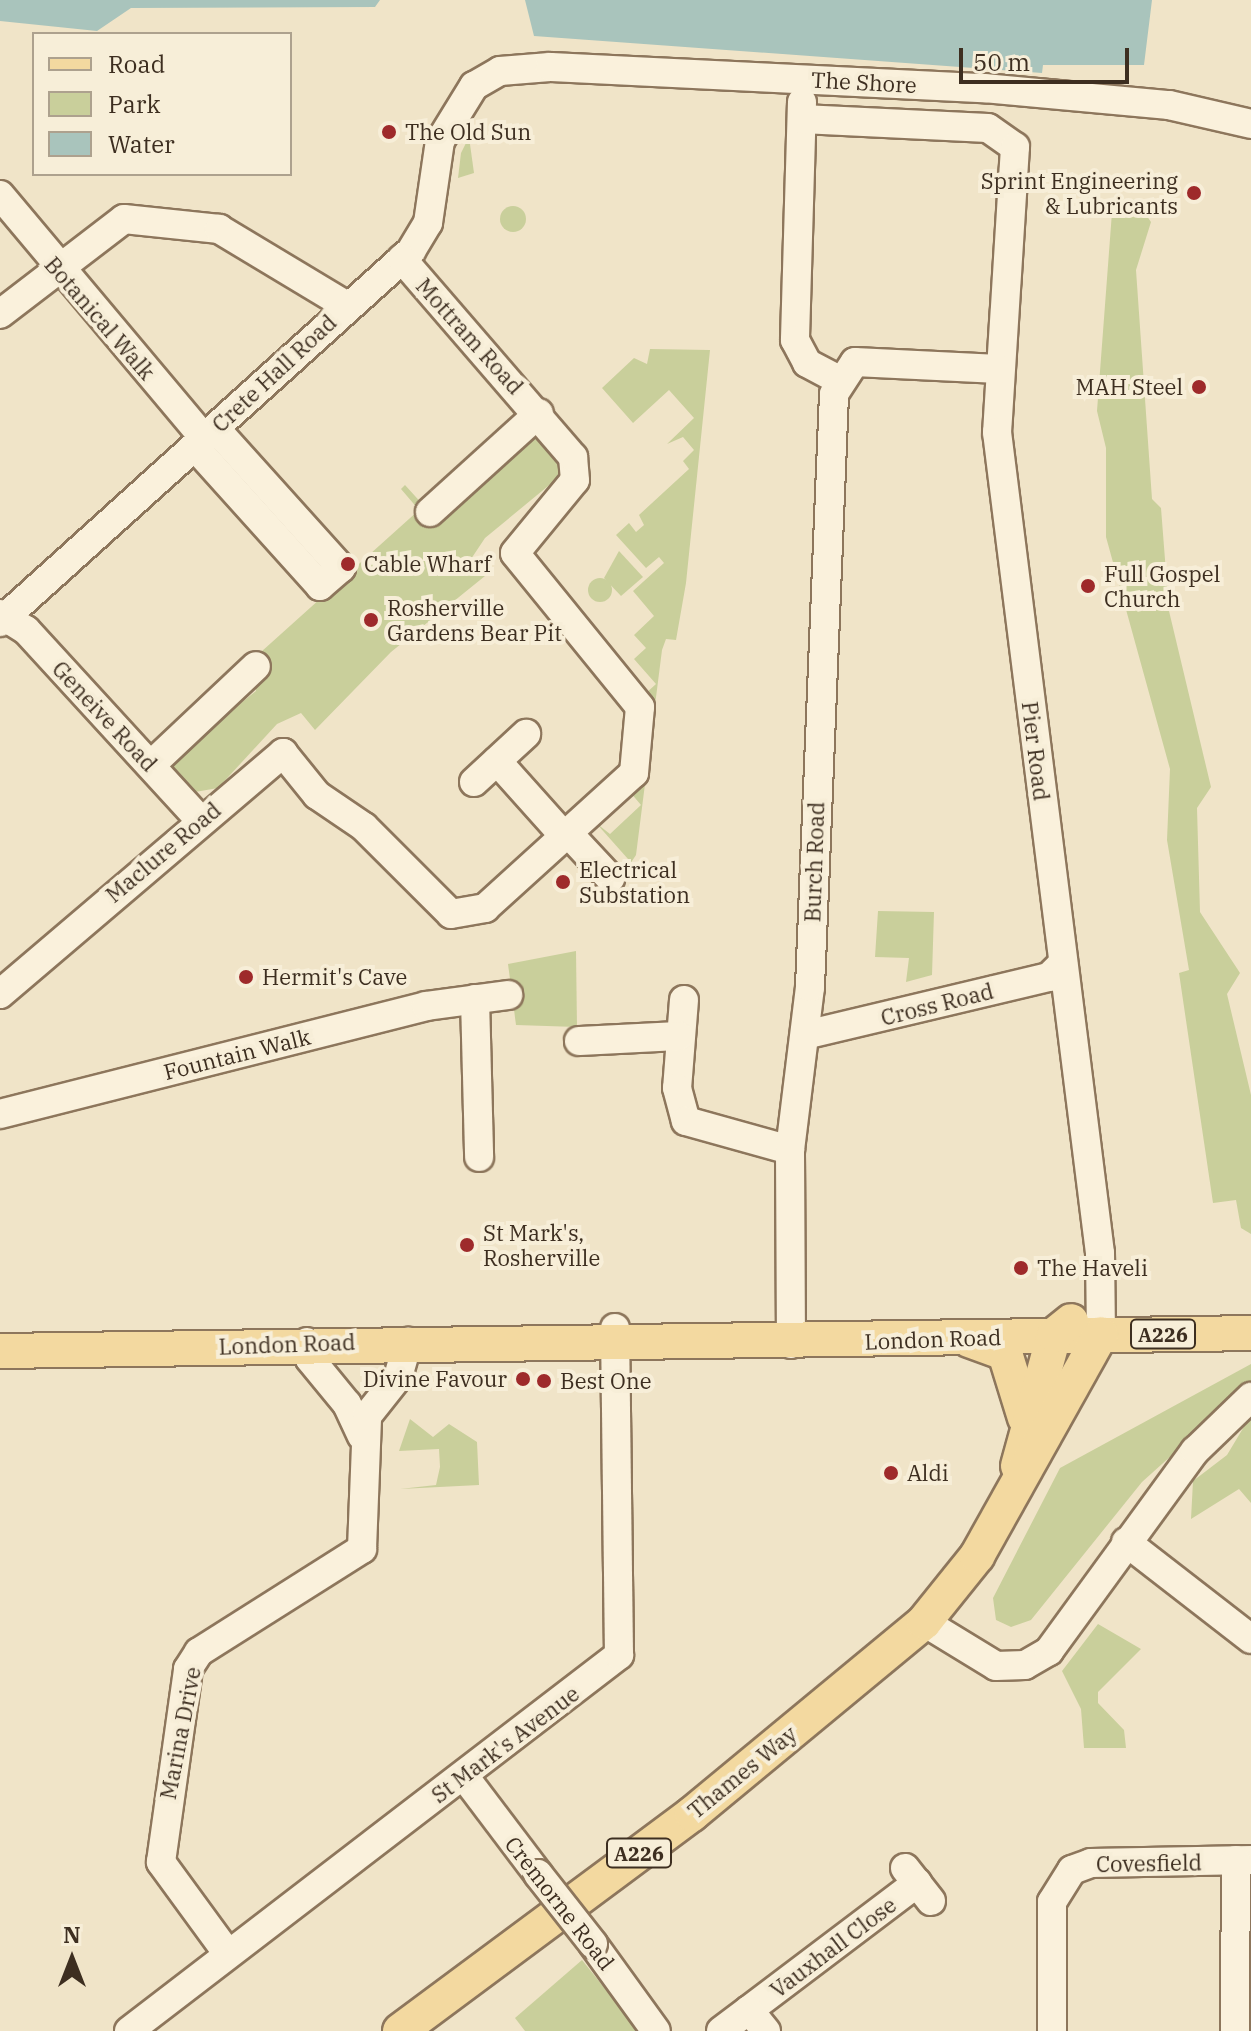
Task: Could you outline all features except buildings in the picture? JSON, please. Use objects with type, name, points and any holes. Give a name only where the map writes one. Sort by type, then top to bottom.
[{"type":"main road","name":"London Road","points":[[0,1351],[307,1342],[616,1338],[1081,1321],[1237,1324]]},
{"type":"main road","name":"London Road","points":[[791,1333],[957,1338],[1081,1321]]},
{"type":"main road","name":"Thames Way","points":[[1016,1479],[1025,1418],[1081,1321]]},
{"type":"main road","name":"Thames Way","points":[[400,2031],[692,1814],[924,1622],[977,1556],[1016,1479],[1081,1321]]},
{"type":"main road","name":"A226","points":[[957,1338],[1005,1353],[1025,1418]]},
{"type":"street","name":"The Shore","points":[[478,83],[527,67],[802,79],[1169,105],[1251,124]]},
{"type":"street","points":[[802,79],[795,340],[807,363],[837,379],[845,368],[868,360],[999,369]]},
{"type":"street","name":"Crete Hall Road","points":[[1,618],[402,259],[428,223],[440,141],[478,83]]},
{"type":"street","name":"Pier Road","points":[[802,119],[988,128],[1015,147],[1017,167],[999,369],[997,432],[1063,963],[1081,1321]]},
{"type":"street","name":"Botanical Walk","points":[[0,195],[59,272],[205,438]]},
{"type":"street","points":[[0,314],[59,272],[124,219],[219,229],[347,306]]},
{"type":"street","name":"Mottram Road","points":[[402,259],[539,413],[577,473],[515,553],[641,709],[634,773],[566,835]]},
{"type":"street","name":"Burch Road","points":[[791,1333],[790,1150],[805,1035],[823,559],[837,379]]},
{"type":"street","name":"Mottram Road","points":[[430,512],[539,413]]},
{"type":"street","points":[[205,438],[341,568],[320,586],[205,438]]},
{"type":"street","name":"Geneive Road","points":[[1,618],[26,630],[201,821]]},
{"type":"street","points":[[151,765],[256,666]]},
{"type":"street","points":[[474,782],[526,734]]},
{"type":"street","name":"Maclure Road","points":[[0,994],[283,753],[321,798],[362,824],[451,914],[482,910],[566,835]]},
{"type":"street","points":[[497,761],[610,878]]},
{"type":"street","name":"Cross Road","points":[[805,1035],[1049,977],[1063,963]]},
{"type":"street","name":"Fountain Walk","points":[[0,1114],[475,999],[508,995]]},
{"type":"street","points":[[475,999],[479,1157]]},
{"type":"street","points":[[684,1000],[677,1088],[686,1121],[790,1150]]},
{"type":"street","points":[[579,1041],[679,1036]]},
{"type":"street","name":"St Mark's Avenue","points":[[129,2031],[620,1653],[616,1338]]},
{"type":"street","name":"Marina Drive","points":[[228,1954],[161,1862],[188,1669],[199,1652],[362,1549],[368,1529],[362,1436],[370,1409],[398,1377],[408,1341]]},
{"type":"street","name":"Marina Drive","points":[[307,1342],[310,1359],[347,1404],[362,1436]]},
{"type":"street","points":[[924,1622],[996,1666],[1025,1665],[1049,1651],[1195,1451],[1251,1397]]},
{"type":"street","points":[[1126,1542],[1251,1639]]},
{"type":"street","name":"Cremorne Road","points":[[464,1776],[656,2031]]},
{"type":"street","points":[[1235,2031],[1243,1860]]},
{"type":"street","name":"Covesfield","points":[[1052,2031],[1053,1900],[1072,1870],[1091,1863],[1243,1860]]},
{"type":"street","name":"Vauxhall Close","points":[[721,2031],[758,2020],[918,1884]]},
{"type":"green space","points":[[469,137],[474,173],[458,178],[461,153]]},
{"type":"green space","points":[[1113,199],[1135,199],[1151,222],[1136,270],[1152,499],[1161,508],[1169,611],[1211,787],[1197,808],[1200,912],[1240,973],[1227,994],[1251,1095],[1251,1234],[1241,1228],[1236,1200],[1213,1203],[1179,973],[1189,970],[1167,840],[1170,769],[1106,537],[1106,448],[1097,411]]},
{"type":"green space","points":[[513,206],[522,210],[526,219],[522,228],[513,232],[504,228],[500,219],[504,210]]},
{"type":"green space","points":[[650,349],[710,350],[686,583],[676,640],[666,639],[662,650],[636,855],[622,876],[628,859],[596,823],[610,834],[641,805],[630,792],[644,695],[656,684],[634,659],[646,648],[634,635],[654,616],[633,591],[664,563],[659,557],[646,568],[616,535],[629,523],[636,532],[644,525],[639,515],[689,469],[683,461],[694,450],[683,437],[667,444],[694,418],[669,390],[633,423],[602,388],[634,358],[647,364]]},
{"type":"green space","points":[[534,431],[560,463],[559,477],[485,538],[471,559],[485,576],[391,652],[315,730],[301,713],[277,724],[218,788],[195,792],[167,762],[256,691],[252,660],[419,510],[401,489],[405,485],[435,518],[458,509]]},
{"type":"green space","points":[[619,551],[643,577],[621,596],[604,578]]},
{"type":"green space","points":[[600,578],[611,585],[612,590],[605,601],[600,602],[589,595],[588,590],[595,579]]},
{"type":"green space","points":[[878,911],[934,912],[932,975],[906,982],[909,958],[875,957]]},
{"type":"green space","points":[[576,951],[577,1027],[516,1025],[508,964]]},
{"type":"green space","points":[[1251,1364],[1251,1384],[1142,1482],[1031,1620],[1011,1627],[996,1620],[993,1598],[1060,1468]]},
{"type":"green space","points":[[1251,1415],[1251,1503],[1239,1489],[1191,1519],[1193,1481],[1227,1455]]},
{"type":"green space","points":[[410,1419],[433,1437],[449,1424],[477,1442],[479,1485],[400,1489],[436,1485],[440,1467],[439,1449],[399,1451]]},
{"type":"green space","points":[[1098,1624],[1141,1649],[1098,1692],[1098,1703],[1124,1730],[1126,1748],[1084,1748],[1081,1709],[1062,1671]]},
{"type":"green space","points":[[582,1960],[639,2031],[525,2031],[515,2018]]},
{"type":"water","points":[[0,0],[380,0],[375,7],[131,8],[97,31],[0,21]]},
{"type":"water","points":[[525,0],[1152,0],[1144,65],[1043,65],[1042,73],[534,36]]},
{"type":"place","name":"The Old Sun","points":[[389,132]]},
{"type":"place","name":"Sprint Engineering & Lubricants","points":[[1194,193]]},
{"type":"place","name":"MAH Steel","points":[[1199,387]]},
{"type":"place","name":"Cable Wharf","points":[[348,564]]},
{"type":"place","name":"Full Gospel Church","points":[[1088,586]]},
{"type":"place","name":"Rosherville Gardens Bear Pit","points":[[371,620]]},
{"type":"place","name":"Electrical Substation","points":[[563,882]]},
{"type":"place","name":"Hermit's Cave","points":[[246,977]]},
{"type":"place","name":"St Mark's, Rosherville","points":[[467,1245]]},
{"type":"place","name":"The Haveli","points":[[1021,1268]]},
{"type":"place","name":"Divine Favour","points":[[523,1379]]},
{"type":"place","name":"Best One","points":[[544,1381]]},
{"type":"place","name":"Aldi","points":[[891,1473]]}]
